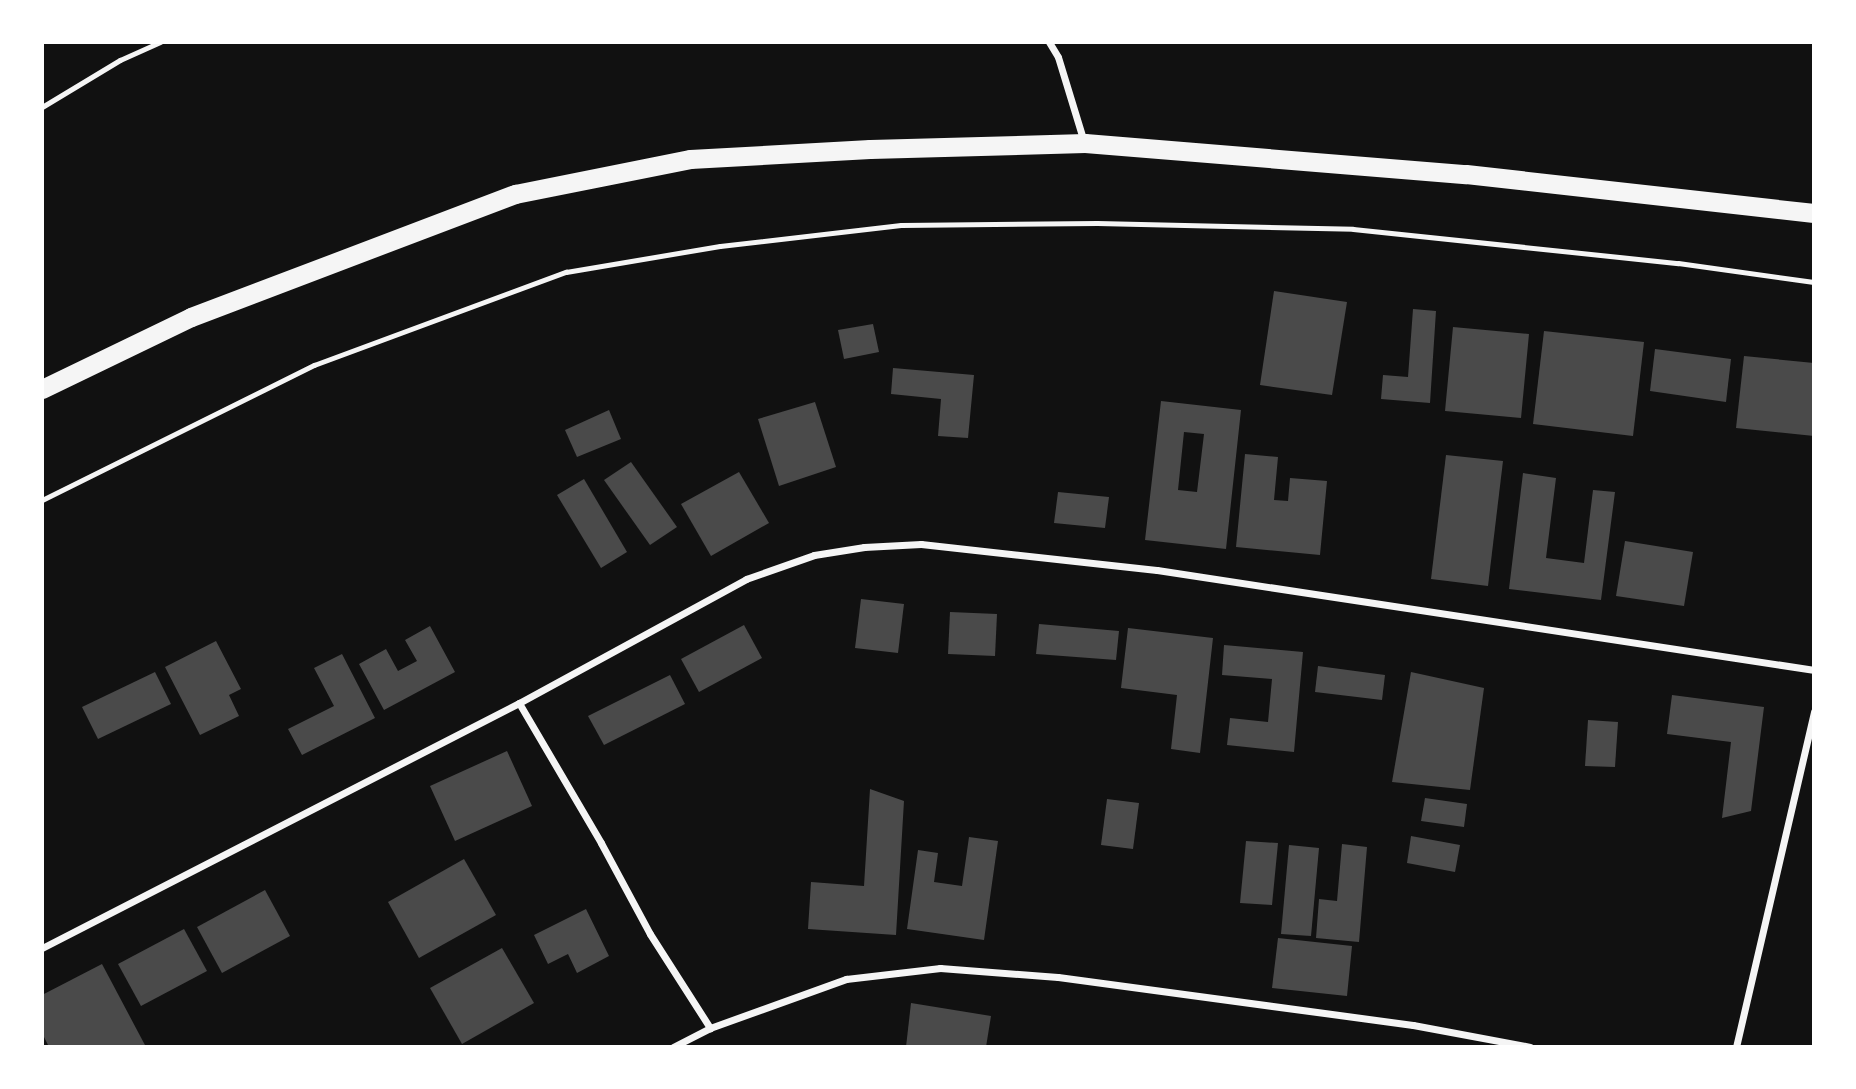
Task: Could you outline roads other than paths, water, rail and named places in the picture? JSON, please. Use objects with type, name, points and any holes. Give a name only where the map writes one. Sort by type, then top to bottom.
[{"type":"highway","points":[[42,389],[191,317],[515,194],[690,159],[870,149],[1084,143],[1466,174],[1814,213]]},
{"type":"street","points":[[1049,42],[1058,57],[1084,143]]},
{"type":"street","points":[[42,948],[519,703],[746,579],[814,555],[864,547],[921,544],[1157,570],[1814,670]]},
{"type":"street","points":[[519,703],[650,933],[710,1028]]},
{"type":"street","points":[[1736,1047],[1814,711]]},
{"type":"street","points":[[673,1047],[710,1028],[846,979],[940,968],[1058,977],[1413,1025],[1531,1047]]},
{"type":"lane","points":[[42,107],[120,60],[160,42]]},
{"type":"lane","points":[[42,500],[314,365],[566,272],[720,246],[901,225],[1097,223],[1353,229],[1678,263],[1814,282]]}]
